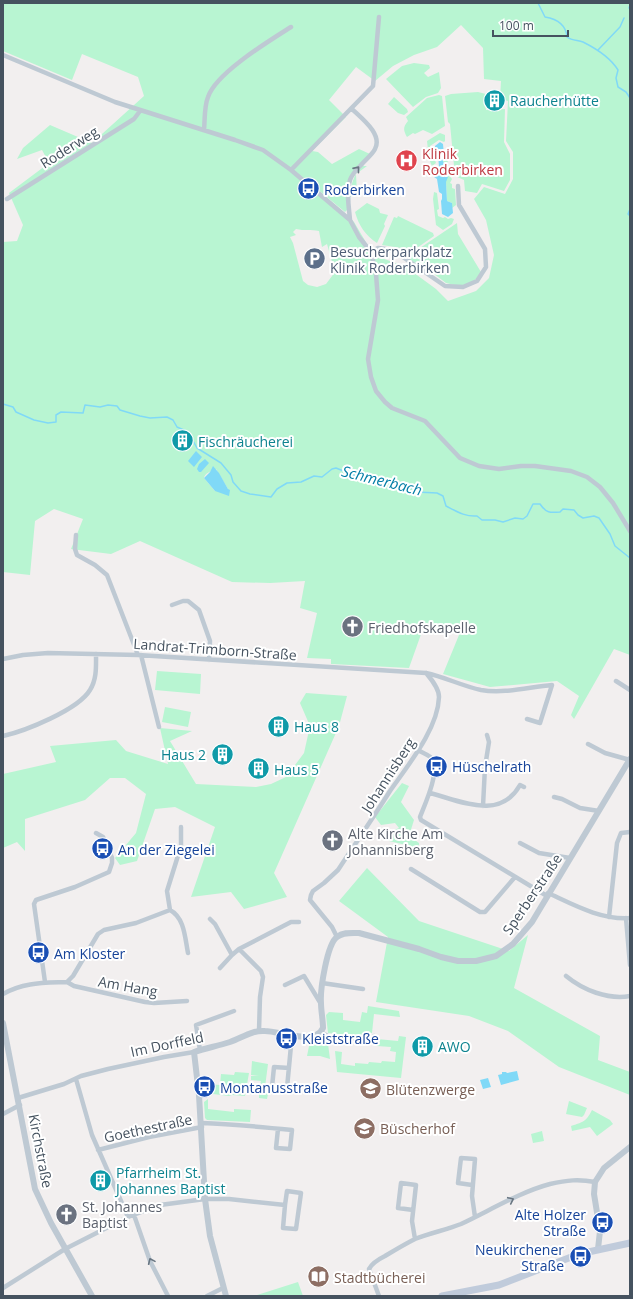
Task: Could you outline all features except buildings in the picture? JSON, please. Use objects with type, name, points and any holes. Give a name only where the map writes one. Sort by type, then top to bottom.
[{"type":"main road","points":[[442,1296],[499,1285],[579,1254],[630,1243]]},
{"type":"street","points":[[291,170],[373,86],[378,17]]},
{"type":"street","points":[[204,130],[208,97],[218,81],[227,72],[269,41],[291,27]]},
{"type":"street","points":[[3,55],[115,102],[263,150],[291,170],[350,220],[359,237],[371,252],[376,274],[378,300],[368,359],[371,377],[376,391],[385,402],[392,408],[425,421],[460,458],[479,466],[499,469],[521,466],[536,466],[571,471],[587,477],[600,487],[613,503],[630,531]]},
{"type":"street","points":[[350,220],[348,193],[350,179],[354,172],[374,150],[377,140],[372,130],[352,109]]},
{"type":"street","name":"Roderweg","points":[[7,199],[134,119],[140,111]]},
{"type":"street","points":[[371,252],[378,248],[397,253],[445,286],[463,287],[478,281],[486,267],[485,249],[459,205],[458,186]]},
{"type":"street","points":[[76,535],[75,549],[77,555],[95,565],[107,575],[139,655],[159,726]]},
{"type":"street","points":[[172,605],[183,601],[188,601],[199,610],[210,641],[209,660]]},
{"type":"street","name":"Landrat-Trimborn-Straße","points":[[3,659],[22,655],[48,653],[139,655],[426,673],[481,690],[499,691],[552,685],[540,723],[527,719]]},
{"type":"street","points":[[3,736],[58,715],[84,699],[94,683],[96,654]]},
{"type":"street","name":"Johannisberg","points":[[337,937],[332,927],[310,900],[310,896],[313,891],[338,870],[418,750],[432,723],[438,706],[438,690],[426,673]]},
{"type":"street","points":[[616,681],[630,690]]},
{"type":"street","points":[[482,806],[484,767],[489,742],[487,735]]},
{"type":"street","points":[[588,744],[604,753],[630,760]]},
{"type":"street","points":[[418,750],[430,756],[433,760],[430,793],[420,817],[421,820],[547,895],[587,911],[609,917],[628,918],[630,965]]},
{"type":"street","name":"Sperberstraße","points":[[337,937],[348,933],[359,933],[452,960],[476,961],[496,956],[513,944],[527,929],[630,760]]},
{"type":"street","points":[[430,793],[475,805],[491,806],[499,804],[513,796],[520,785],[524,787]]},
{"type":"street","points":[[554,797],[562,799],[580,808],[599,811]]},
{"type":"street","points":[[170,910],[168,891],[181,846],[180,827]]},
{"type":"street","points":[[609,917],[617,843],[621,833],[630,832]]},
{"type":"street","points":[[45,982],[34,904],[36,900],[76,887],[109,872],[112,858],[103,837],[96,833]]},
{"type":"street","points":[[520,842],[539,853],[570,858]]},
{"type":"street","points":[[411,869],[480,912],[485,912],[515,877]]},
{"type":"street","points":[[170,910],[175,913],[181,922],[188,953]]},
{"type":"street","points":[[3,994],[22,985],[45,982],[67,982],[73,976],[98,934],[104,930],[136,923],[170,910]]},
{"type":"street","points":[[210,919],[215,924],[232,955]]},
{"type":"street","points":[[220,968],[239,949],[291,922],[299,922]]},
{"type":"street","points":[[321,1032],[323,1024],[321,1004],[322,983],[331,947],[337,937]]},
{"type":"street","points":[[239,949],[261,972],[263,977],[260,996],[259,1031]]},
{"type":"street","points":[[285,985],[304,976],[321,1004]]},
{"type":"street","points":[[566,976],[574,983],[591,991],[607,996],[622,998],[630,996]]},
{"type":"street","name":"Am Hang","points":[[67,982],[74,986],[145,1002],[154,1003],[187,1001]]},
{"type":"street","points":[[322,983],[363,989]]},
{"type":"street","points":[[226,1296],[210,1236],[205,1199],[196,1024],[234,1011]]},
{"type":"street","name":"Kirchstraße","points":[[3,1024],[20,1105],[35,1189],[41,1205],[92,1296]]},
{"type":"street","name":"Im Dorffeld","points":[[18,1098],[64,1084],[76,1078],[108,1069],[197,1051],[231,1042],[253,1032],[259,1031],[315,1036],[321,1032],[328,1037],[374,1041],[374,1036]]},
{"type":"street","points":[[289,1068],[274,1067],[272,1087],[287,1088],[289,1068],[292,1035]]},
{"type":"street","points":[[76,1078],[92,1135],[128,1217]]},
{"type":"street","points":[[3,1114],[20,1105]]},
{"type":"street","name":"Goethestraße","points":[[98,1150],[202,1125],[225,1124],[278,1129]]},
{"type":"street","points":[[278,1129],[292,1130],[290,1149],[276,1148],[278,1129]]},
{"type":"street","points":[[598,1249],[600,1231],[594,1194],[595,1182],[604,1168],[630,1147]]},
{"type":"street","points":[[472,1185],[458,1183],[461,1158],[475,1159],[472,1196],[476,1217]]},
{"type":"street","points":[[379,1296],[369,1269],[370,1267],[379,1259],[415,1239],[448,1229],[549,1184],[580,1179],[595,1182]]},
{"type":"street","points":[[413,1210],[398,1208],[401,1183],[416,1185],[413,1210],[413,1231],[415,1239]]},
{"type":"street","points":[[287,1191],[301,1193],[296,1229],[282,1228],[285,1205],[287,1191]]},
{"type":"street","points":[[3,1288],[65,1249],[128,1217],[160,1205],[205,1199],[229,1199],[285,1205]]},
{"type":"street","points":[[134,1215],[150,1261],[168,1296]]},
{"type":"street","points":[[207,1296],[223,1288]]},
{"type":"green space","points":[[3,3],[630,3],[630,655],[614,649],[574,719],[571,715],[579,696],[557,681],[490,687],[443,674],[459,635],[425,623],[409,668],[331,664],[331,659],[307,658],[317,613],[300,608],[305,581],[270,583],[232,582],[140,541],[111,554],[71,549],[83,519],[54,509],[35,521],[30,575],[3,572],[3,242],[17,241],[23,225],[9,193],[49,163],[42,150],[17,159],[23,148],[50,125],[92,143],[144,96],[138,77],[82,54],[72,80],[3,51]],"holes":[[[461,25],[483,48],[484,79],[501,81],[500,99],[508,101],[506,141],[513,152],[513,179],[505,194],[484,187],[474,199],[486,220],[494,255],[489,278],[476,291],[448,301],[436,289],[406,267],[379,257],[367,244],[354,222],[294,170],[345,212],[347,210],[352,173],[370,154],[359,149],[332,164],[318,152],[312,151],[346,117],[329,100],[356,67],[375,81],[393,66],[414,55],[437,47]],[[296,229],[319,231],[322,247],[327,244],[335,272],[326,284],[317,287],[308,285],[303,281],[290,237],[296,235],[293,232]],[[216,469],[228,489],[215,491],[204,478],[207,473]]]},
{"type":"green space","points":[[414,63],[429,65],[430,68],[424,73],[428,77],[439,72],[441,88],[438,93],[426,97],[413,107],[386,79],[402,66]]},
{"type":"green space","points":[[478,92],[486,94],[486,110],[505,109],[504,142],[510,154],[510,180],[504,191],[482,184],[477,193],[465,191],[464,180],[455,176],[450,124],[448,122],[445,96],[451,94]]},
{"type":"green space","points":[[439,95],[442,96],[445,126],[432,134],[423,130],[415,134],[413,133],[407,137],[404,129],[408,121],[406,117],[427,98]]},
{"type":"green space","points":[[394,97],[407,109],[408,112],[404,115],[398,113],[388,104]]},
{"type":"green space","points":[[440,133],[445,135],[445,141],[439,140],[430,146],[433,159],[436,163],[432,166],[429,159],[427,141]]},
{"type":"green space","points":[[444,151],[447,153],[449,175],[452,179],[450,183],[452,184],[452,188],[455,189],[456,205],[452,208],[452,203],[447,201],[445,163],[443,162]]},
{"type":"green space","points":[[362,166],[367,166],[356,174]]},
{"type":"green space","points":[[356,174],[357,193],[350,197],[353,180]]},
{"type":"green space","points":[[434,192],[437,193],[439,209],[437,210],[438,216],[454,219],[452,224],[443,230],[436,225],[433,199]]},
{"type":"green space","points":[[367,203],[379,209],[380,213],[388,215],[384,224],[385,226],[377,243],[363,230],[358,222],[355,212]]},
{"type":"green space","points":[[398,216],[433,233],[434,236],[414,250],[382,245],[394,217],[397,218]]},
{"type":"green space","points":[[457,223],[458,234],[481,272],[471,283],[459,286],[446,283],[417,261],[415,263],[392,248],[414,252]]},
{"type":"green space","points":[[157,671],[201,674],[200,694],[155,690]]},
{"type":"green space","points":[[306,693],[347,696],[339,726],[274,873],[287,897],[244,909],[231,892],[191,897],[215,827],[175,807],[155,809],[137,861],[120,865],[115,858],[136,833],[146,794],[125,778],[110,778],[85,800],[25,819],[25,851],[17,842],[3,848],[3,774],[56,762],[50,746],[116,740],[126,751],[168,764],[160,728],[192,731],[170,741],[196,784],[256,787],[271,784],[286,777],[304,753],[310,726],[300,703]]},
{"type":"green space","points":[[165,707],[191,712],[188,727],[162,722]]},
{"type":"green space","points":[[402,783],[409,786],[401,802],[414,820],[409,836],[419,843],[419,848],[389,841],[387,833],[399,828],[395,823],[381,825],[375,817]]},
{"type":"green space","points":[[367,868],[419,921],[509,951],[528,935],[514,988],[600,1036],[598,1060],[630,1072],[630,1095],[559,1067],[508,1031],[469,1016],[376,1002],[388,937],[339,901]]},
{"type":"green space","points":[[368,1006],[399,1011],[400,1017],[374,1014],[372,1033],[369,1037],[328,1033],[326,1015],[329,1012],[343,1013],[343,1020],[360,1022],[362,1012],[367,1013]]},
{"type":"green space","points":[[399,1036],[406,1037],[401,1078],[337,1072],[335,1051],[342,1052],[341,1064],[355,1066],[355,1063],[368,1064],[369,1062],[381,1063],[382,1061],[395,1062],[396,1052],[390,1051],[391,1047],[377,1046],[376,1044],[377,1039],[398,1041]]},
{"type":"green space","points":[[310,1041],[324,1041],[328,1044],[330,1059],[320,1056],[307,1056]]},
{"type":"green space","points":[[252,1061],[268,1064],[265,1087],[269,1089],[267,1099],[259,1098],[259,1095],[257,1094],[258,1085],[260,1085],[261,1081],[251,1080],[251,1076],[259,1076],[251,1075]]},
{"type":"green space","points":[[235,1072],[249,1073],[245,1096],[205,1093],[203,1083],[206,1080],[206,1084],[220,1085],[221,1074],[234,1075]]},
{"type":"green space","points":[[208,1099],[208,1109],[234,1112],[234,1109],[251,1110],[250,1122],[207,1120],[205,1118],[204,1102]]},
{"type":"green space","points":[[569,1101],[587,1108],[582,1117],[566,1114]]},
{"type":"green space","points":[[592,1110],[610,1120],[613,1124],[597,1136],[590,1127],[572,1131],[571,1126],[584,1121]]},
{"type":"green space","points":[[542,1131],[544,1141],[533,1143],[531,1134]]},
{"type":"green space","points":[[298,1282],[303,1296],[254,1296]]},
{"type":"water","points":[[440,142],[443,144],[443,162],[445,163],[446,175],[448,177],[446,182],[447,201],[452,203],[453,213],[448,217],[442,214],[442,194],[439,192],[437,179],[434,177],[433,171],[439,167],[438,154],[435,152],[435,146]]},
{"type":"water","points":[[196,451],[202,457],[194,467],[188,461]]},
{"type":"water","points":[[205,459],[209,463],[201,472],[199,472],[197,469],[199,464]]},
{"type":"water","points":[[213,466],[230,490],[229,496],[215,491],[204,478]]},
{"type":"water","points":[[517,1071],[519,1080],[501,1085],[498,1075],[502,1074],[502,1072],[507,1073]]},
{"type":"water","points":[[488,1078],[491,1087],[483,1089],[480,1080]]},
{"type":"waterway","points":[[538,3],[545,17],[553,19],[563,26],[567,37],[583,42],[603,54],[611,61],[618,70],[616,78],[618,87],[626,92],[630,98]]},
{"type":"waterway","points":[[598,50],[620,27],[624,18]]},
{"type":"waterway","points":[[630,209],[628,214],[630,216]]},
{"type":"waterway","name":"Schmerbach","points":[[3,404],[13,407],[16,412],[34,420],[48,423],[56,422],[56,415],[61,412],[83,413],[85,405],[100,407],[108,405],[117,406],[120,410],[140,416],[150,418],[167,417],[173,420],[177,427],[186,431],[187,436],[192,439],[197,448],[221,463],[231,475],[233,482],[241,491],[250,494],[271,497],[277,489],[287,483],[301,482],[314,476],[322,477],[332,469],[336,468],[361,478],[369,477],[399,483],[412,488],[417,492],[437,493],[443,496],[446,506],[465,515],[477,516],[482,520],[495,520],[503,522],[515,518],[523,519],[527,516],[533,504],[540,504],[546,511],[551,512],[560,512],[563,509],[574,510],[583,518],[594,516],[599,518],[610,534],[615,546],[630,558]]},
{"type":"place","name":"Raucherhütte","points":[[494,100]]},
{"type":"place","name":"Klinik Roderbirken","points":[[407,161]]},
{"type":"place","name":"Roderbirken","points":[[308,189]]},
{"type":"place","name":"Besucherparkplatz Klinik Roderbirken","points":[[314,259]]},
{"type":"place","name":"Fischräucherei","points":[[183,441]]},
{"type":"place","name":"Friedhofskapelle","points":[[352,627]]},
{"type":"place","name":"Haus 8","points":[[279,726]]},
{"type":"place","name":"Haus 2","points":[[222,754]]},
{"type":"place","name":"Hüschelrath","points":[[436,766]]},
{"type":"place","name":"Haus 5","points":[[259,769]]},
{"type":"place","name":"Alte Kirche Am Johannisberg","points":[[333,841]]},
{"type":"place","name":"An der Ziegelei","points":[[103,849]]},
{"type":"place","name":"Am Kloster","points":[[38,953]]},
{"type":"place","name":"Kleiststraße","points":[[287,1038]]},
{"type":"place","name":"AWO","points":[[423,1046]]},
{"type":"place","name":"Montanusstraße","points":[[204,1087]]},
{"type":"place","name":"Blütenzwerge","points":[[370,1089]]},
{"type":"place","name":"Büscherhof","points":[[365,1128]]},
{"type":"place","name":"Pfarrheim St. Johannes Baptist","points":[[100,1180]]},
{"type":"place","name":"St. Johannes Baptist","points":[[67,1214]]},
{"type":"place","name":"Alte Holzer Straße","points":[[602,1222]]},
{"type":"place","name":"Neukirchener Straße","points":[[580,1257]]},
{"type":"place","name":"Stadtbücherei","points":[[319,1277]]}]
